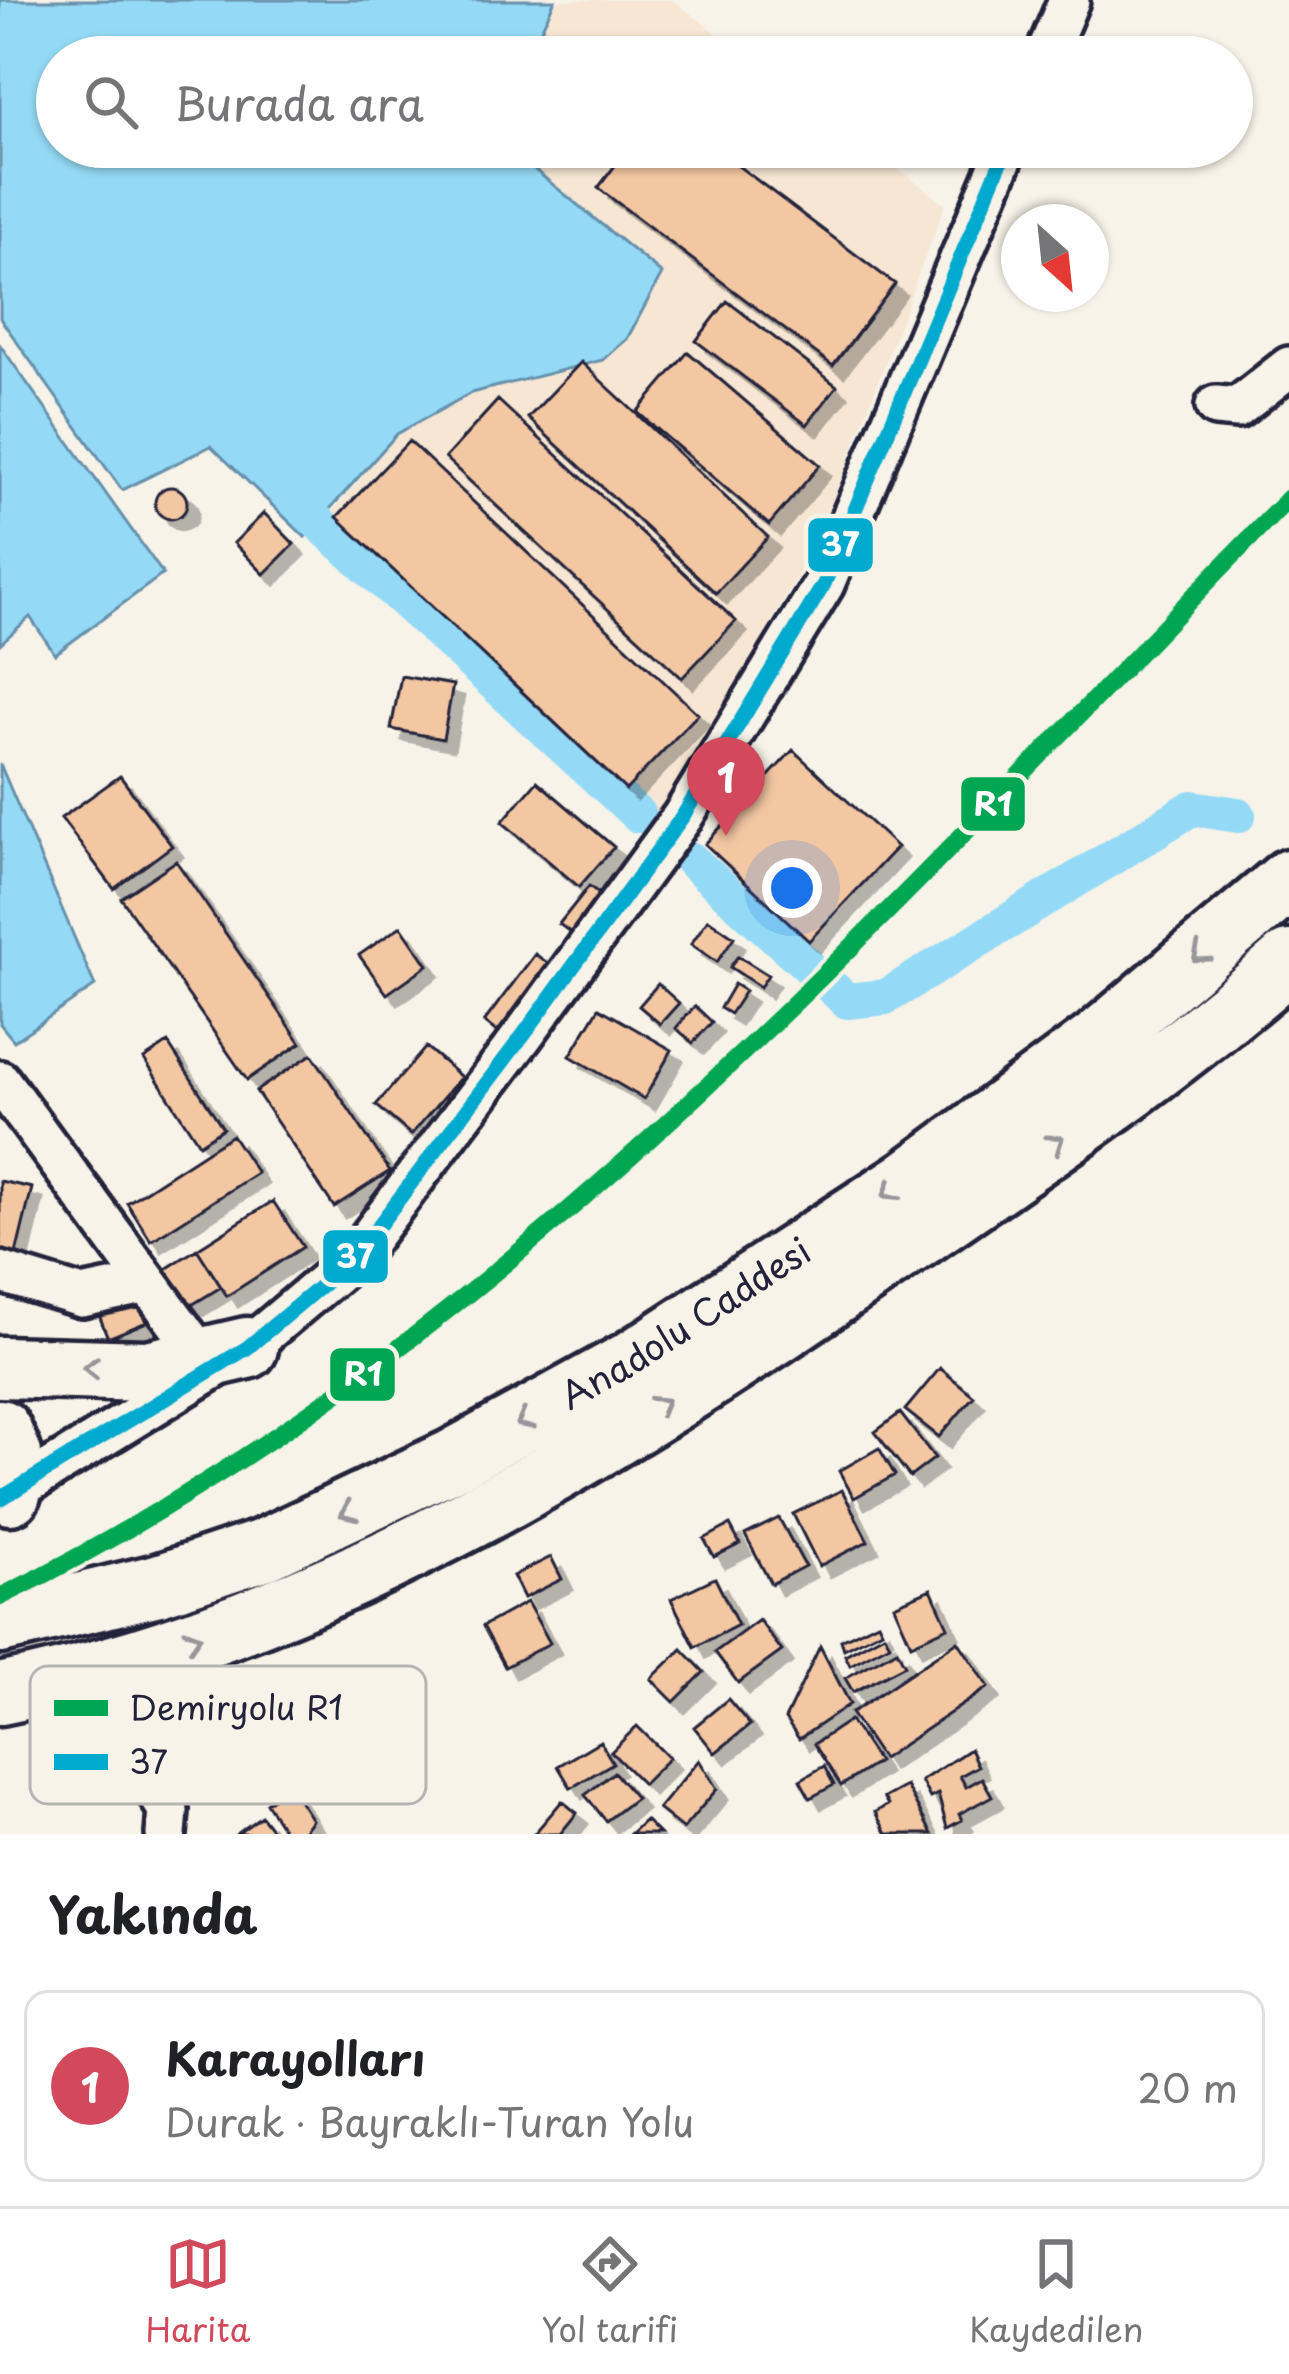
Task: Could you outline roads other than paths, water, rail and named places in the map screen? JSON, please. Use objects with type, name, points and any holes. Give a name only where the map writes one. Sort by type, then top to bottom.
[{"type":"highway","name":"Anadolu Caddesi","points":[[0,1623],[158,1585],[262,1550],[454,1460],[631,1362],[908,1181],[1098,1041],[1289,880]]},
{"type":"highway","name":"Anadolu Caddesi","points":[[96,1666],[217,1631],[361,1574],[490,1510],[850,1284],[1132,1090],[1289,961]]},
{"type":"highway","points":[[0,1367],[148,1371],[226,1355]]},
{"type":"highway","points":[[0,1430],[11,1454],[5,1490]]},
{"type":"highway","name":"Anadolu Caddesi","points":[[0,1694],[30,1685]]},
{"type":"street","points":[[1054,36],[1069,0]]},
{"type":"street","points":[[5,1490],[226,1355],[355,1257],[683,816],[824,584],[998,168]]},
{"type":"street","points":[[1216,406],[1237,408],[1289,368]]},
{"type":"street","points":[[0,1081],[148,1283],[226,1355]]},
{"type":"street","points":[[0,1271],[82,1298],[148,1283]]},
{"type":"street","points":[[164,1804],[166,1834]]},
{"type":"water","points":[[0,0],[555,0],[538,36],[36,36],[36,168],[533,168],[662,274],[627,339],[603,360],[471,393],[397,434],[305,537],[211,446],[122,490],[0,318]]},
{"type":"water","points":[[0,345],[163,574],[55,654],[30,617],[0,644]]},
{"type":"water","points":[[0,764],[95,986],[14,1041],[0,1024]]},
{"type":"waterway","points":[[318,522],[638,815]]},
{"type":"waterway","points":[[691,860],[847,1001],[886,997],[1192,808],[1238,815]]},
{"type":"rail line","name":"R1","points":[[0,1597],[184,1495],[360,1377],[527,1245],[688,1103],[844,955],[1289,498]]},
{"type":"place","name":"Karayolları","points":[[726,836]]}]
